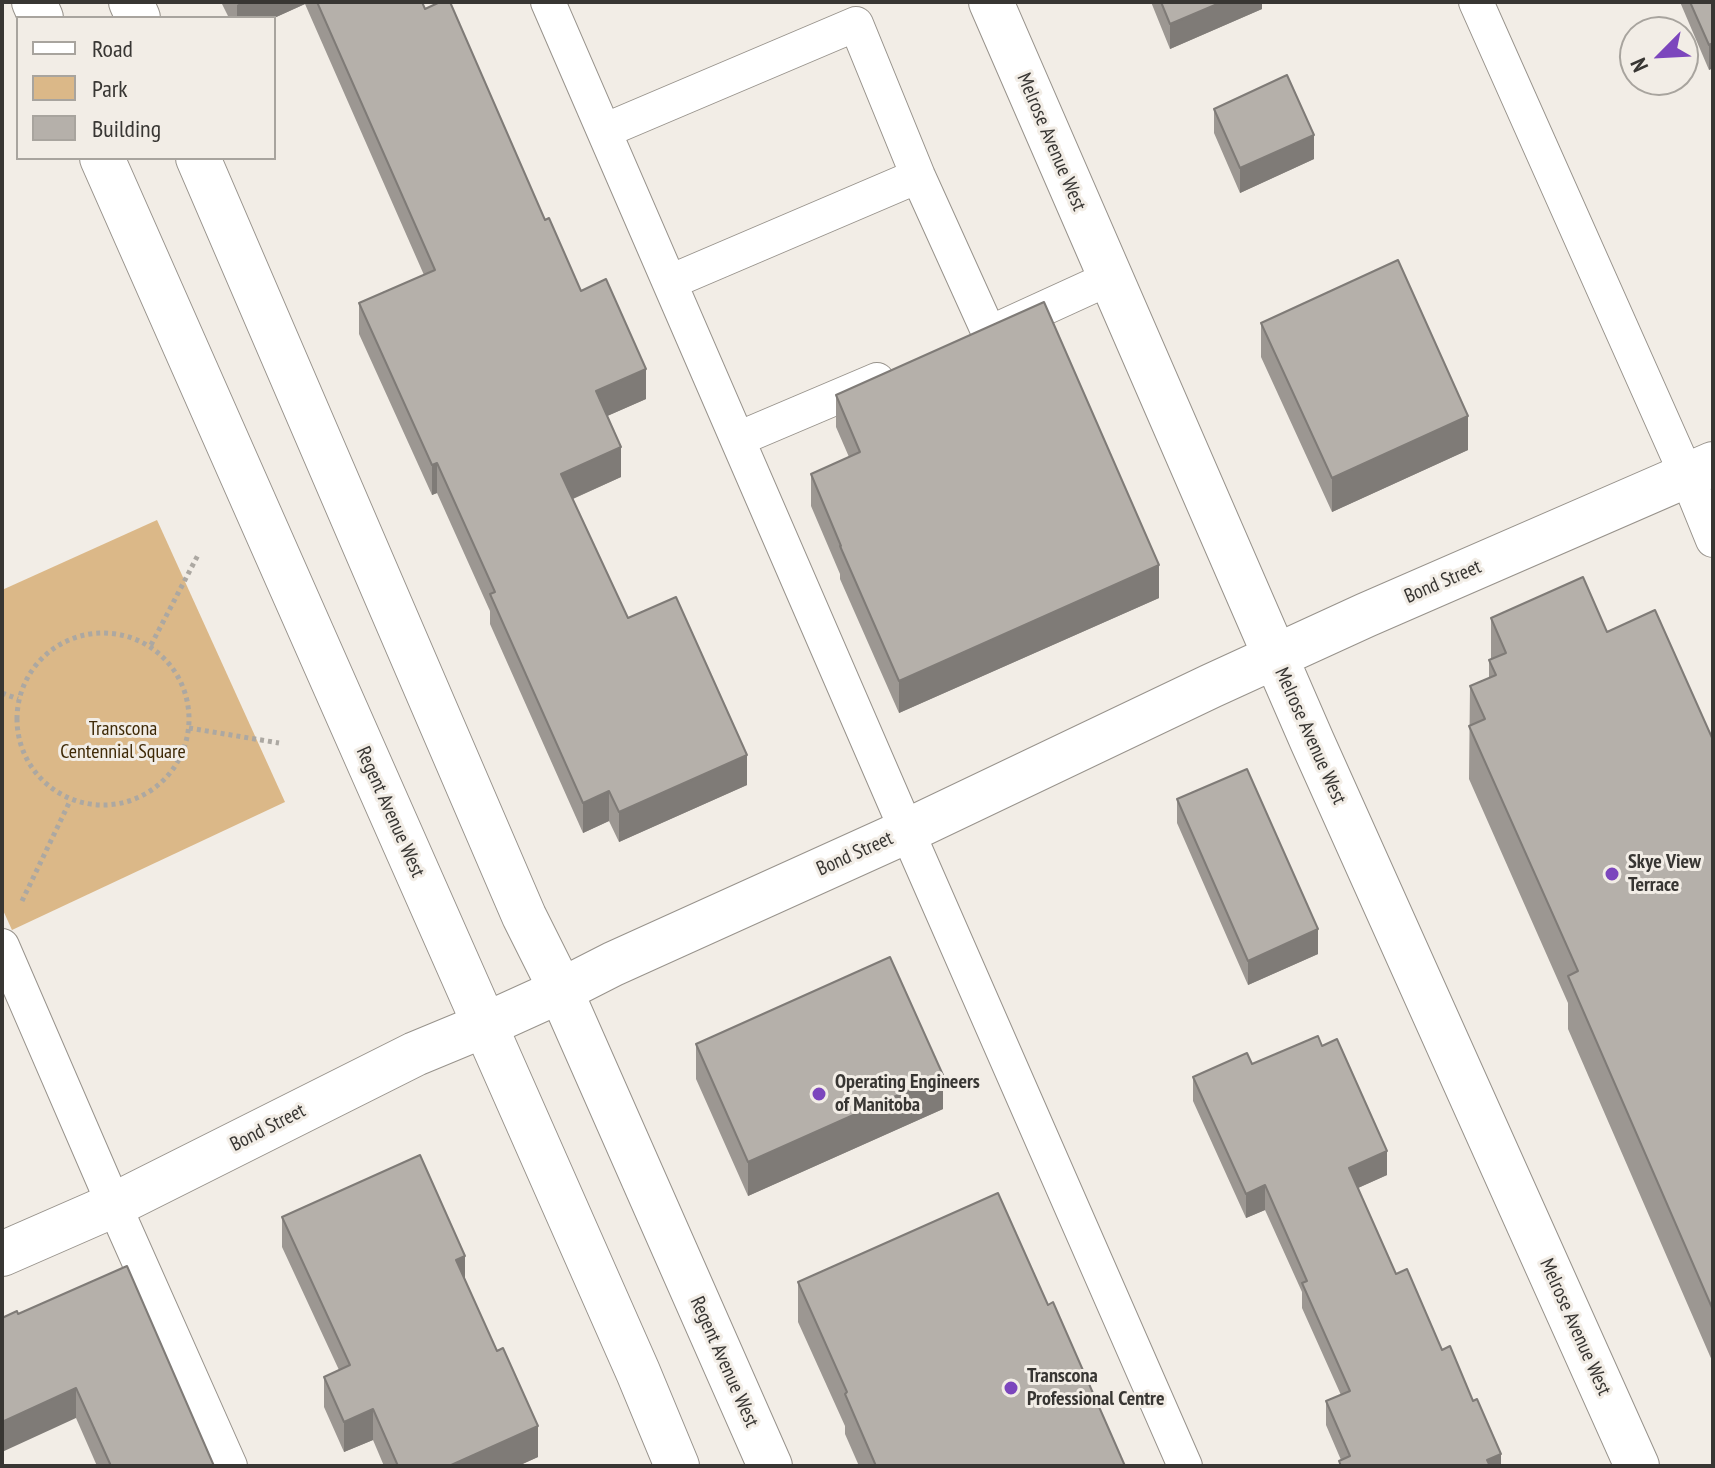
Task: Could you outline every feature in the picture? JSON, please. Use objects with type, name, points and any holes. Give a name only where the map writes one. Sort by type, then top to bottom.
[{"type":"street","name":"Melrose Avenue West","points":[[991,2],[1276,658],[1637,1466]]},
{"type":"street","name":"Regent Avenue West","points":[[103,160],[677,1466]]},
{"type":"street","name":"Regent Avenue West","points":[[199,160],[524,916],[770,1466]]},
{"type":"street","name":"Bond Street","points":[[2,1254],[114,1205],[415,1054],[485,1025],[907,831],[1211,686],[1700,470]]},
{"type":"lane","points":[[548,2],[1185,1466]]},
{"type":"lane","points":[[1476,2],[1700,470],[1713,540]]},
{"type":"lane","points":[[604,131],[856,24],[918,176],[977,338],[1110,278]]},
{"type":"lane","points":[[670,282],[918,176]]},
{"type":"lane","points":[[738,439],[899,371]]},
{"type":"lane","points":[[2,946],[230,1466]]},
{"type":"path","points":[[151,645],[198,555]]},
{"type":"path","points":[[112,632],[151,645],[177,672],[190,705],[187,743],[171,775],[142,798],[106,807],[70,801],[37,777],[18,740],[18,699],[36,662],[70,638],[112,632]]},
{"type":"path","points":[[2,693],[18,699]]},
{"type":"path","points":[[189,728],[279,743]]},
{"type":"path","points":[[16,913],[70,801]]},
{"type":"green space","name":"Transcona Centennial Square","points":[[157,520],[285,802],[12,930],[2,908],[2,590]]},
{"type":"building","points":[[317,2],[422,2],[425,9],[440,2],[450,2],[545,220],[549,218],[581,291],[606,279],[646,369],[596,391],[621,447],[561,474],[628,618],[676,597],[747,755],[619,812],[609,791],[583,803],[490,594],[495,592],[437,463],[432,465],[359,303],[435,270]]},
{"type":"building","points":[[1161,2],[1222,2],[1170,24]]},
{"type":"building","points":[[1690,2],[1713,2],[1713,43],[1709,45],[1699,16]]},
{"type":"building","points":[[1287,75],[1314,135],[1240,168],[1214,109]]},
{"type":"building","points":[[1398,260],[1468,416],[1332,478],[1261,323]]},
{"type":"building","points":[[1044,302],[1159,565],[899,681],[811,474],[860,452],[836,395]]},
{"type":"building","name":"Skye View Terrace","points":[[1583,577],[1607,632],[1655,610],[1713,740],[1713,1310],[1568,976],[1578,971],[1469,726],[1485,719],[1470,686],[1496,675],[1489,660],[1506,653],[1491,618]]},
{"type":"building","points":[[1247,769],[1318,929],[1248,961],[1177,799]]},
{"type":"building","name":"Operating Engineers of Manitoba","points":[[890,957],[943,1075],[748,1162],[696,1044]]},
{"type":"building","points":[[1318,1036],[1322,1046],[1337,1039],[1387,1151],[1349,1168],[1396,1274],[1407,1269],[1442,1350],[1450,1346],[1473,1401],[1477,1399],[1501,1454],[1487,1460],[1490,1466],[1341,1466],[1339,1461],[1350,1456],[1326,1401],[1350,1391],[1302,1283],[1307,1281],[1265,1185],[1246,1194],[1193,1077],[1247,1053],[1252,1064]]},
{"type":"building","points":[[420,1155],[465,1256],[456,1260],[497,1351],[503,1348],[538,1426],[449,1466],[398,1466],[373,1409],[344,1422],[324,1377],[350,1365],[282,1217]]},
{"type":"building","points":[[998,1193],[1048,1305],[1053,1302],[1125,1466],[876,1466],[798,1282]]},
{"type":"building","points":[[127,1266],[214,1466],[111,1466],[76,1388],[2,1422],[2,1318],[17,1311],[18,1314]]},
{"type":"place","name":"Skye View Terrace","points":[[1612,874]]},
{"type":"place","name":"Operating Engineers of Manitoba","points":[[819,1094]]},
{"type":"place","name":"Transcona Professional Centre","points":[[1011,1388]]}]
